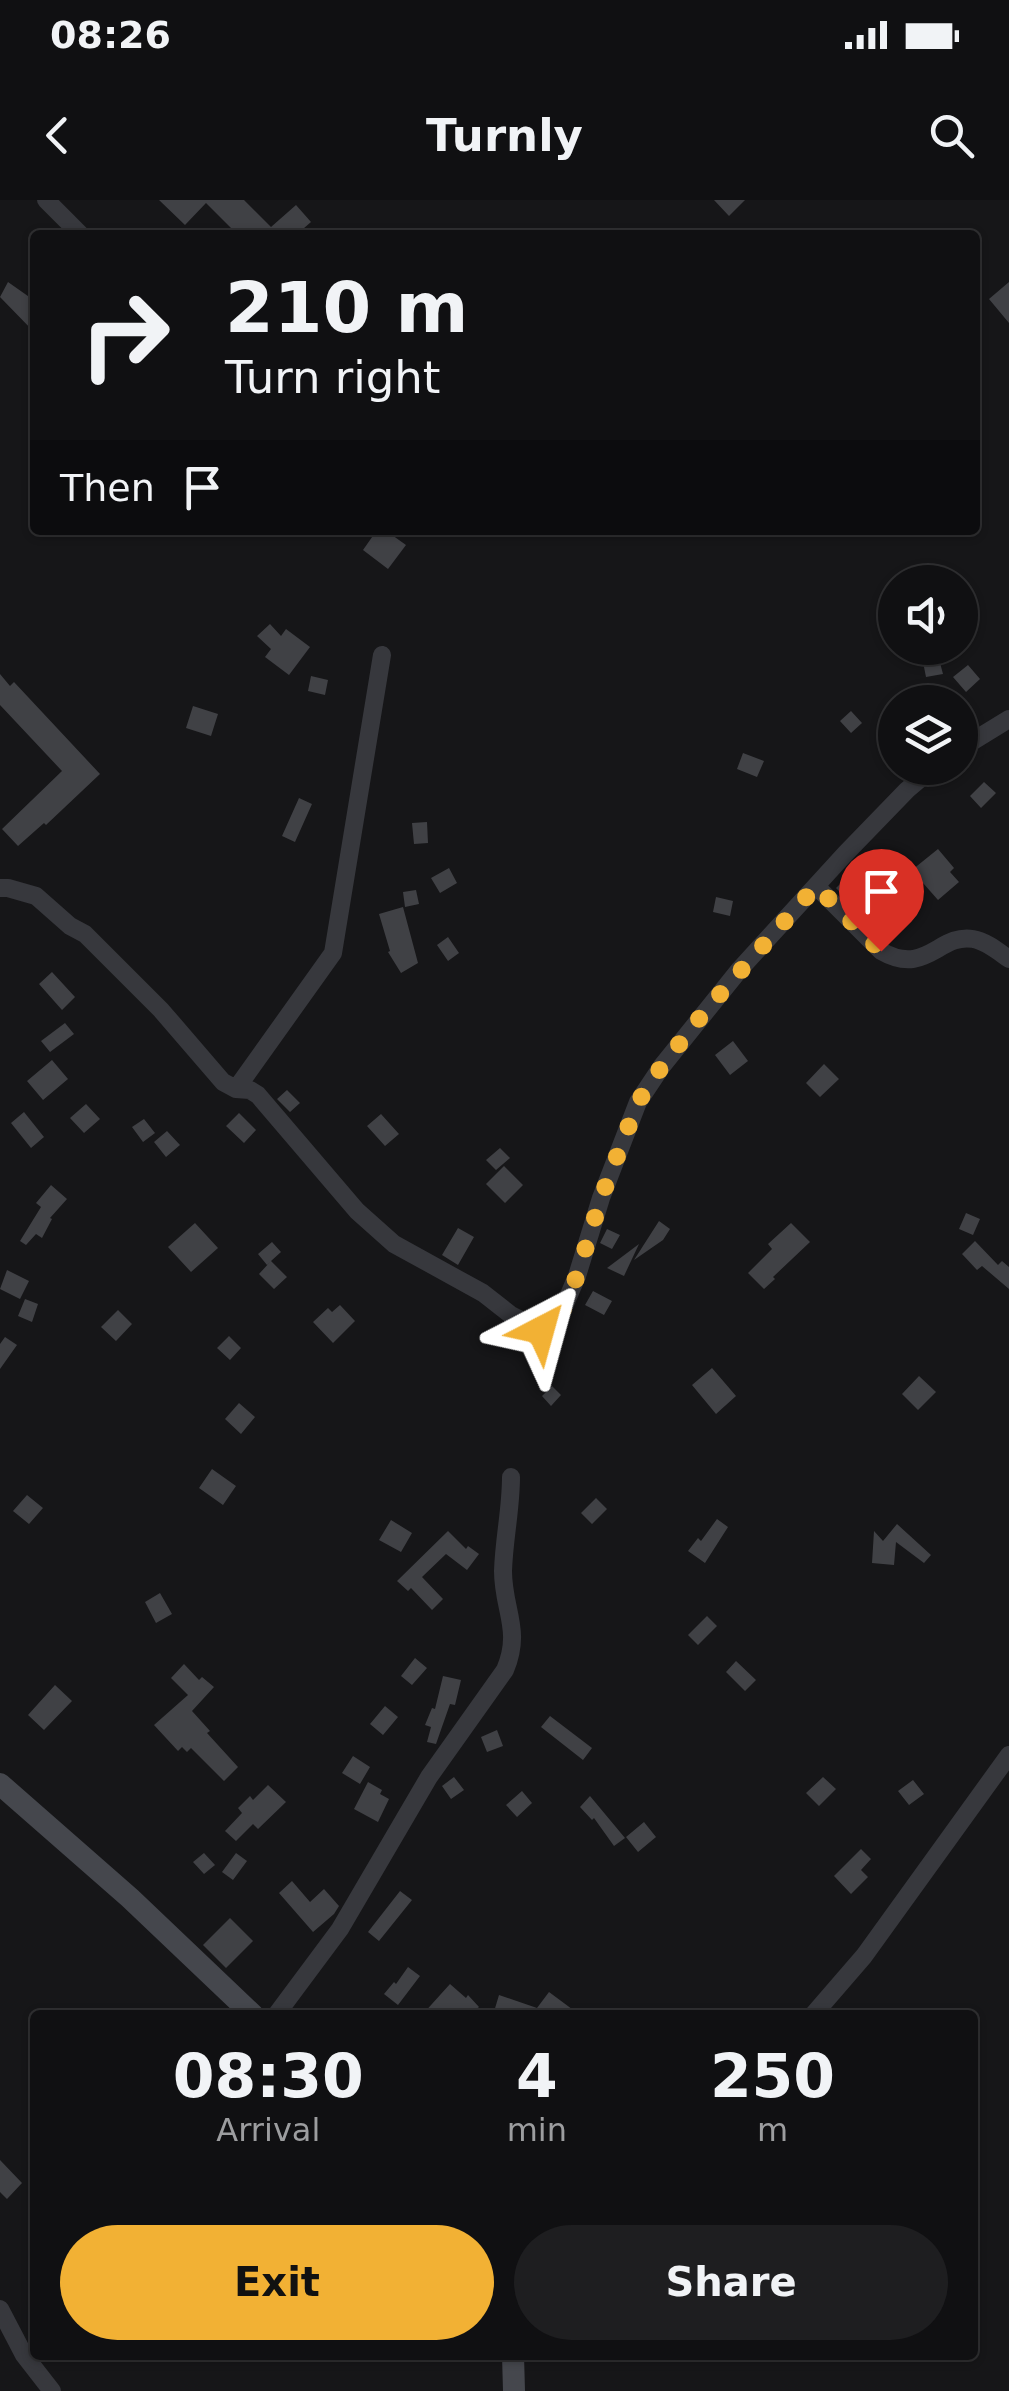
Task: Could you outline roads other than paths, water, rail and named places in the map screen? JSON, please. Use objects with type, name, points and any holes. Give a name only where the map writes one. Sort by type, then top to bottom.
[{"type":"main road","points":[[0,1784],[130,1898],[248,2010]]},
{"type":"main road","points":[[512,2360],[514,2391]]},
{"type":"street","points":[[46,200],[76,230]]},
{"type":"street","points":[[236,1089],[334,953],[382,655]]},
{"type":"street","points":[[978,738],[1009,718]]},
{"type":"street","points":[[0,888],[36,896],[85,934],[160,1010],[223,1082],[258,1095],[357,1211],[385,1237],[541,1330],[557,1323],[638,1102],[662,1066],[816,886],[913,785]]},
{"type":"street","points":[[816,886],[881,951],[893,958],[918,959],[971,938],[1009,959]]},
{"type":"street","points":[[280,2010],[340,1930],[429,1776],[505,1670],[513,1642],[503,1570],[511,1477]]},
{"type":"street","points":[[817,2010],[864,1956],[1009,1755]]},
{"type":"street","points":[[0,2309],[24,2355],[52,2391]]}]
